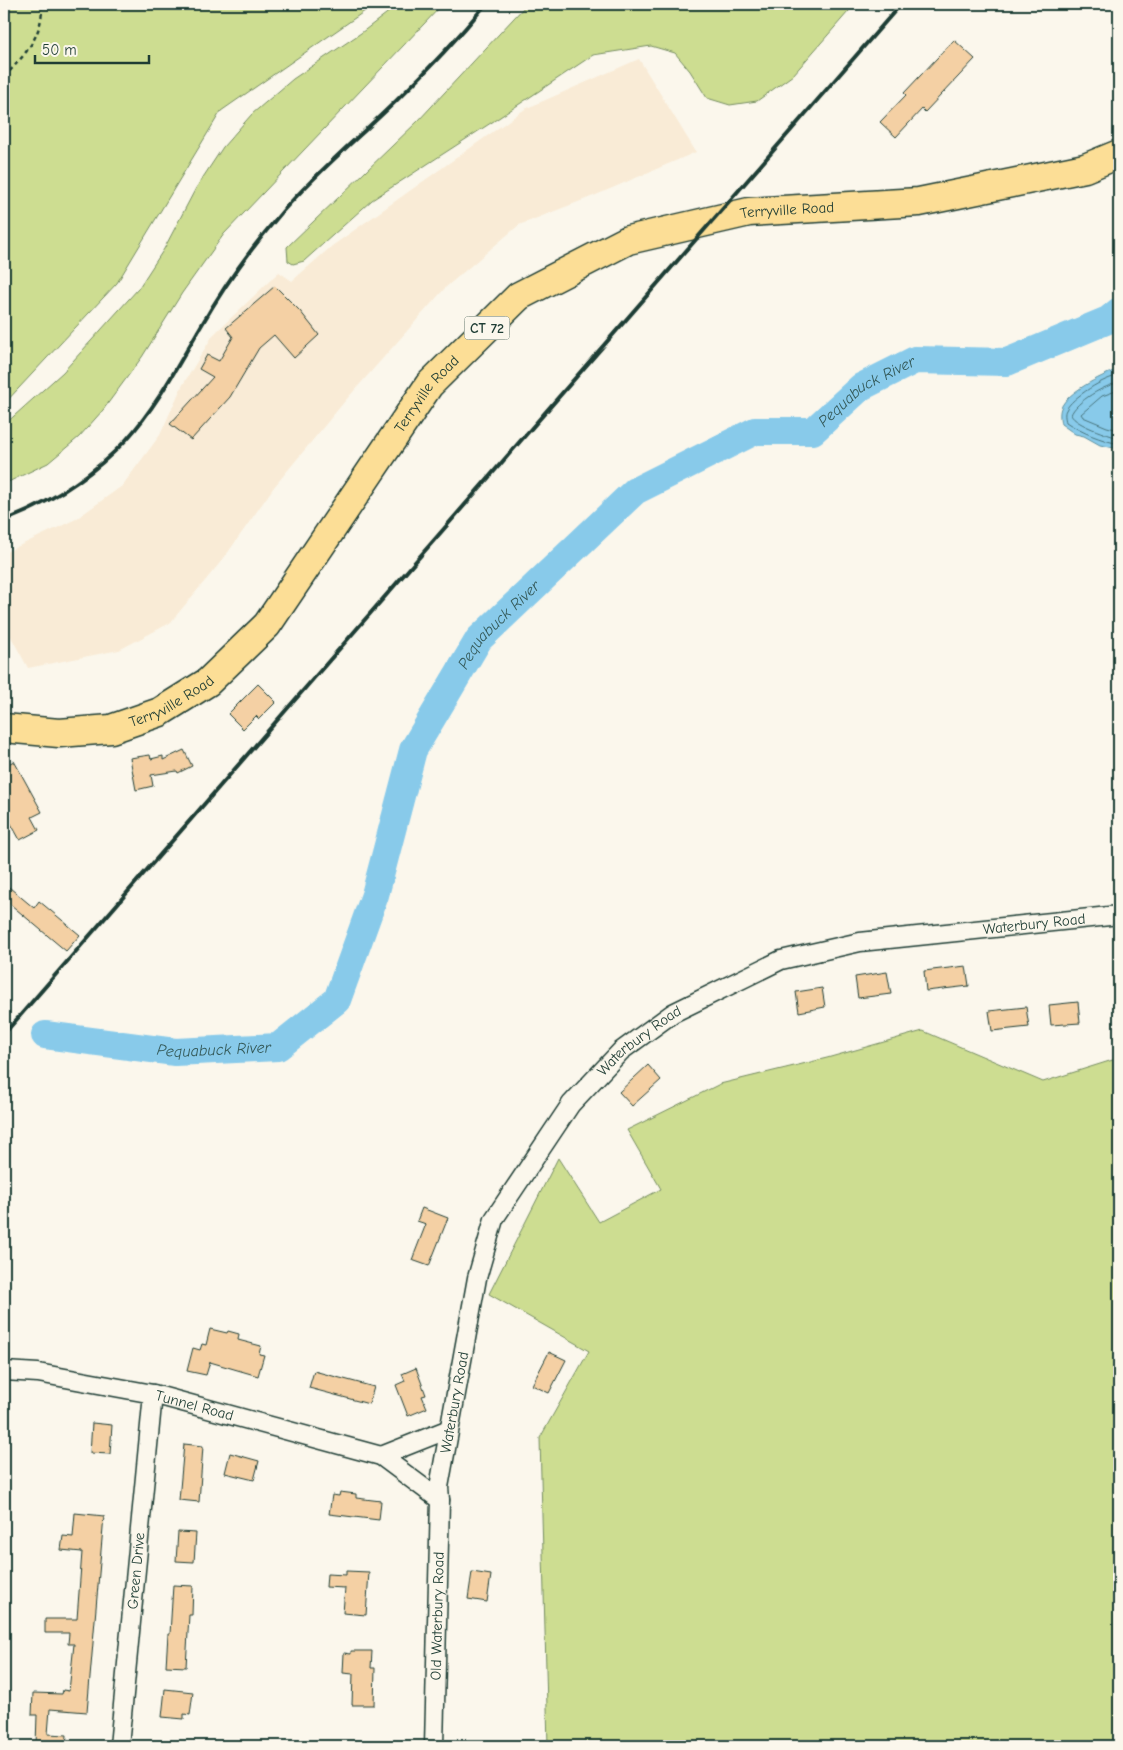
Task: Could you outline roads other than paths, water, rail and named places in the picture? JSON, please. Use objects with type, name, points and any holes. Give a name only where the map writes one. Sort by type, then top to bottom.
[{"type":"highway","name":"Terryville Road","points":[[4,728],[59,732],[111,729],[160,712],[208,682],[267,625],[428,385],[519,296],[628,240],[749,212],[919,202],[1085,168],[1119,154]]},
{"type":"street","name":"Waterbury Road","points":[[440,1494],[449,1429],[477,1278],[494,1220],[571,1104],[621,1051],[674,1013],[781,960],[860,942],[1119,915]]},
{"type":"street","name":"Tunnel Road","points":[[4,1371],[38,1373],[153,1394],[381,1456],[440,1494]]},
{"type":"street","name":"Green Drive","points":[[119,1746],[153,1394]]},
{"type":"street","points":[[381,1456],[449,1429]]},
{"type":"street","name":"Old Waterbury Road","points":[[434,1746],[440,1494]]},
{"type":"water","points":[[1116,370],[1119,373],[1119,449],[1100,445],[1084,436],[1075,434],[1061,424],[1060,416],[1064,402],[1070,396],[1085,385]]},
{"type":"waterway","name":"Pequabuck River","points":[[45,1035],[175,1052],[278,1047],[337,1000],[375,895],[413,750],[479,639],[635,491],[755,431],[813,431],[861,387],[915,360],[1007,362],[1108,320],[1119,311]]},
{"type":"railway","points":[[4,521],[38,506],[70,487],[85,477],[126,440],[148,413],[229,282],[249,253],[282,212],[309,183],[420,78],[486,4]]},
{"type":"railway","points":[[4,1034],[901,4]]}]
